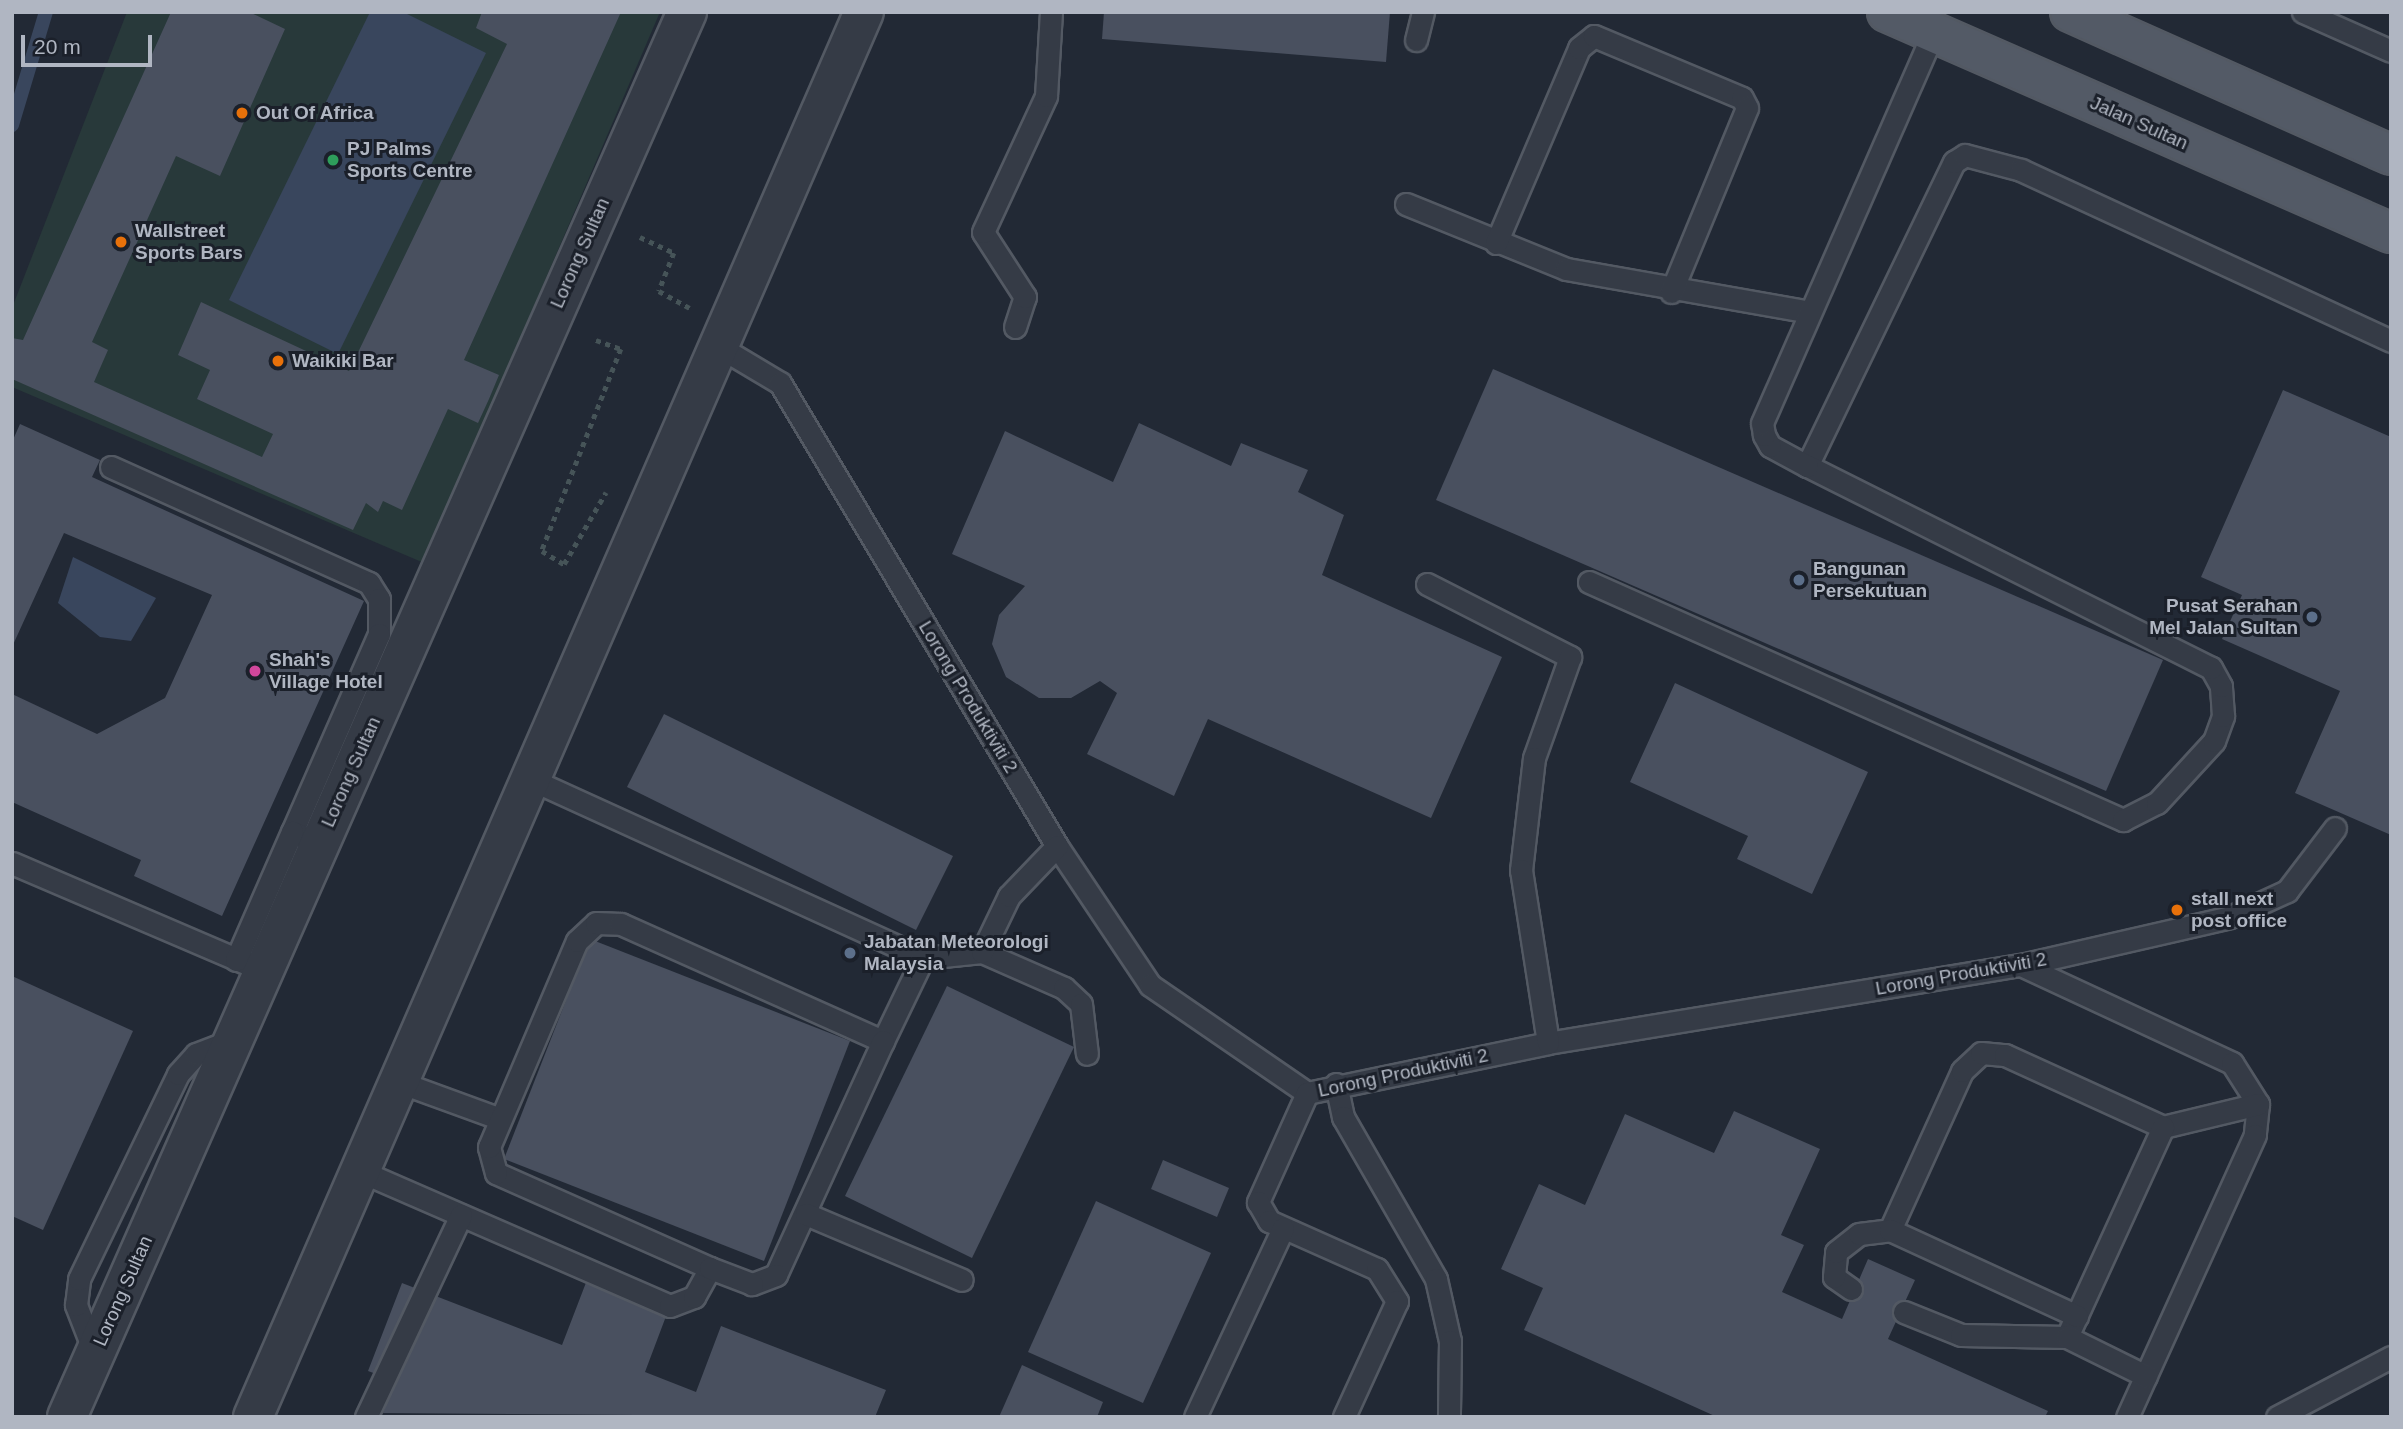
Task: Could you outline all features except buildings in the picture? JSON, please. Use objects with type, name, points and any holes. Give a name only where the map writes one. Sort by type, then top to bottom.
[{"type":"main road","name":"Jalan Sultan","points":[[1887,12],[2391,233]]},
{"type":"main road","points":[[2070,12],[2391,155]]},
{"type":"street","name":"Lorong Sultan","points":[[67,1417],[234,1038],[250,966],[306,837],[687,12]]},
{"type":"street","points":[[253,1417],[864,12]]},
{"type":"lane","points":[[1015,327],[1025,297],[983,232],[1046,96],[1051,12]]},
{"type":"lane","points":[[1416,40],[1423,12]]},
{"type":"lane","points":[[2303,12],[2391,51]]},
{"type":"lane","points":[[1589,582],[2123,820],[2157,803],[2214,741],[2223,716],[2221,686],[2211,668],[1770,446],[1762,423],[1933,33]]},
{"type":"lane","points":[[1496,243],[1579,48],[1594,36],[1742,98],[1747,108],[1671,292]]},
{"type":"lane","points":[[1807,466],[1954,162],[1965,155],[2021,170],[2391,341]]},
{"type":"lane","points":[[1406,204],[1496,243],[1566,269],[1671,292],[1809,312]]},
{"type":"lane","name":"Lorong Produktiviti 2","points":[[718,346],[780,383],[1057,846],[1150,985],[1307,1093],[1336,1084],[1548,1043],[2021,964],[2230,917],[2287,891],[2335,828]]},
{"type":"lane","points":[[111,467],[369,583],[379,599],[379,634],[306,837]]},
{"type":"lane","points":[[1427,584],[1570,657],[1534,758],[1521,870],[1548,1043]]},
{"type":"lane","points":[[530,779],[923,957],[982,952],[1074,994],[1087,1054]]},
{"type":"lane","points":[[982,952],[1009,896],[1057,846]]},
{"type":"lane","points":[[12,863],[250,966]]},
{"type":"lane","points":[[883,1041],[608,921],[577,941],[498,1118],[489,1147],[496,1173],[710,1268],[752,1284],[765,1281],[776,1275],[806,1214],[923,957]]},
{"type":"lane","points":[[2021,964],[2232,1063],[2258,1104],[2255,1135],[2127,1417]]},
{"type":"lane","points":[[1890,1230],[1962,1071],[1981,1054],[2005,1055],[2163,1127],[2258,1104]]},
{"type":"lane","points":[[399,1082],[498,1118]]},
{"type":"lane","points":[[1336,1084],[1343,1116],[1436,1279],[1450,1341],[1449,1417]]},
{"type":"lane","points":[[1307,1093],[1258,1202],[1269,1221],[1377,1269],[1395,1288],[1397,1301],[1344,1417]]},
{"type":"lane","points":[[2067,1338],[2163,1127]]},
{"type":"lane","points":[[360,1171],[670,1306],[694,1297],[710,1268]]},
{"type":"lane","points":[[806,1214],[962,1280]]},
{"type":"lane","points":[[366,1417],[461,1215]]},
{"type":"lane","points":[[1195,1417],[1283,1228]]},
{"type":"lane","points":[[1852,1289],[1833,1277],[1836,1252],[1859,1234],[1890,1230],[2077,1315]]},
{"type":"lane","points":[[1904,1312],[1961,1335],[2067,1338],[2146,1376]]},
{"type":"lane","points":[[2277,1417],[2391,1357]]},
{"type":"path","points":[[640,237],[674,253],[659,291],[712,319],[702,337],[718,346]]},
{"type":"path","points":[[596,340],[621,349],[542,551],[564,564],[612,482]]},
{"type":"shaded area","name":"PJ Palms Sports Centre","points":[[127,12],[660,12],[424,563],[12,387],[12,308]]},
{"type":"water","points":[[370,12],[403,12],[486,53],[338,354],[229,300]]},
{"type":"water","points":[[73,557],[156,598],[131,641],[100,637],[58,603]]},
{"type":"waterway","points":[[12,125],[46,12]]},
{"type":"place","name":"Out Of Africa","points":[[242,113]]},
{"type":"place","name":"PJ Palms Sports Centre","points":[[333,160]]},
{"type":"place","name":"Wallstreet Sports Bars","points":[[121,242]]},
{"type":"place","name":"Waikiki Bar","points":[[278,361]]},
{"type":"place","name":"Bangunan Persekutuan","points":[[1799,580]]},
{"type":"place","name":"Pusat Serahan Mel Jalan Sultan","points":[[2312,617]]},
{"type":"place","name":"Shah's Village Hotel","points":[[255,671]]},
{"type":"place","name":"stall next post office","points":[[2177,910]]},
{"type":"place","name":"Jabatan Meteorologi Malaysia","points":[[850,953]]}]
